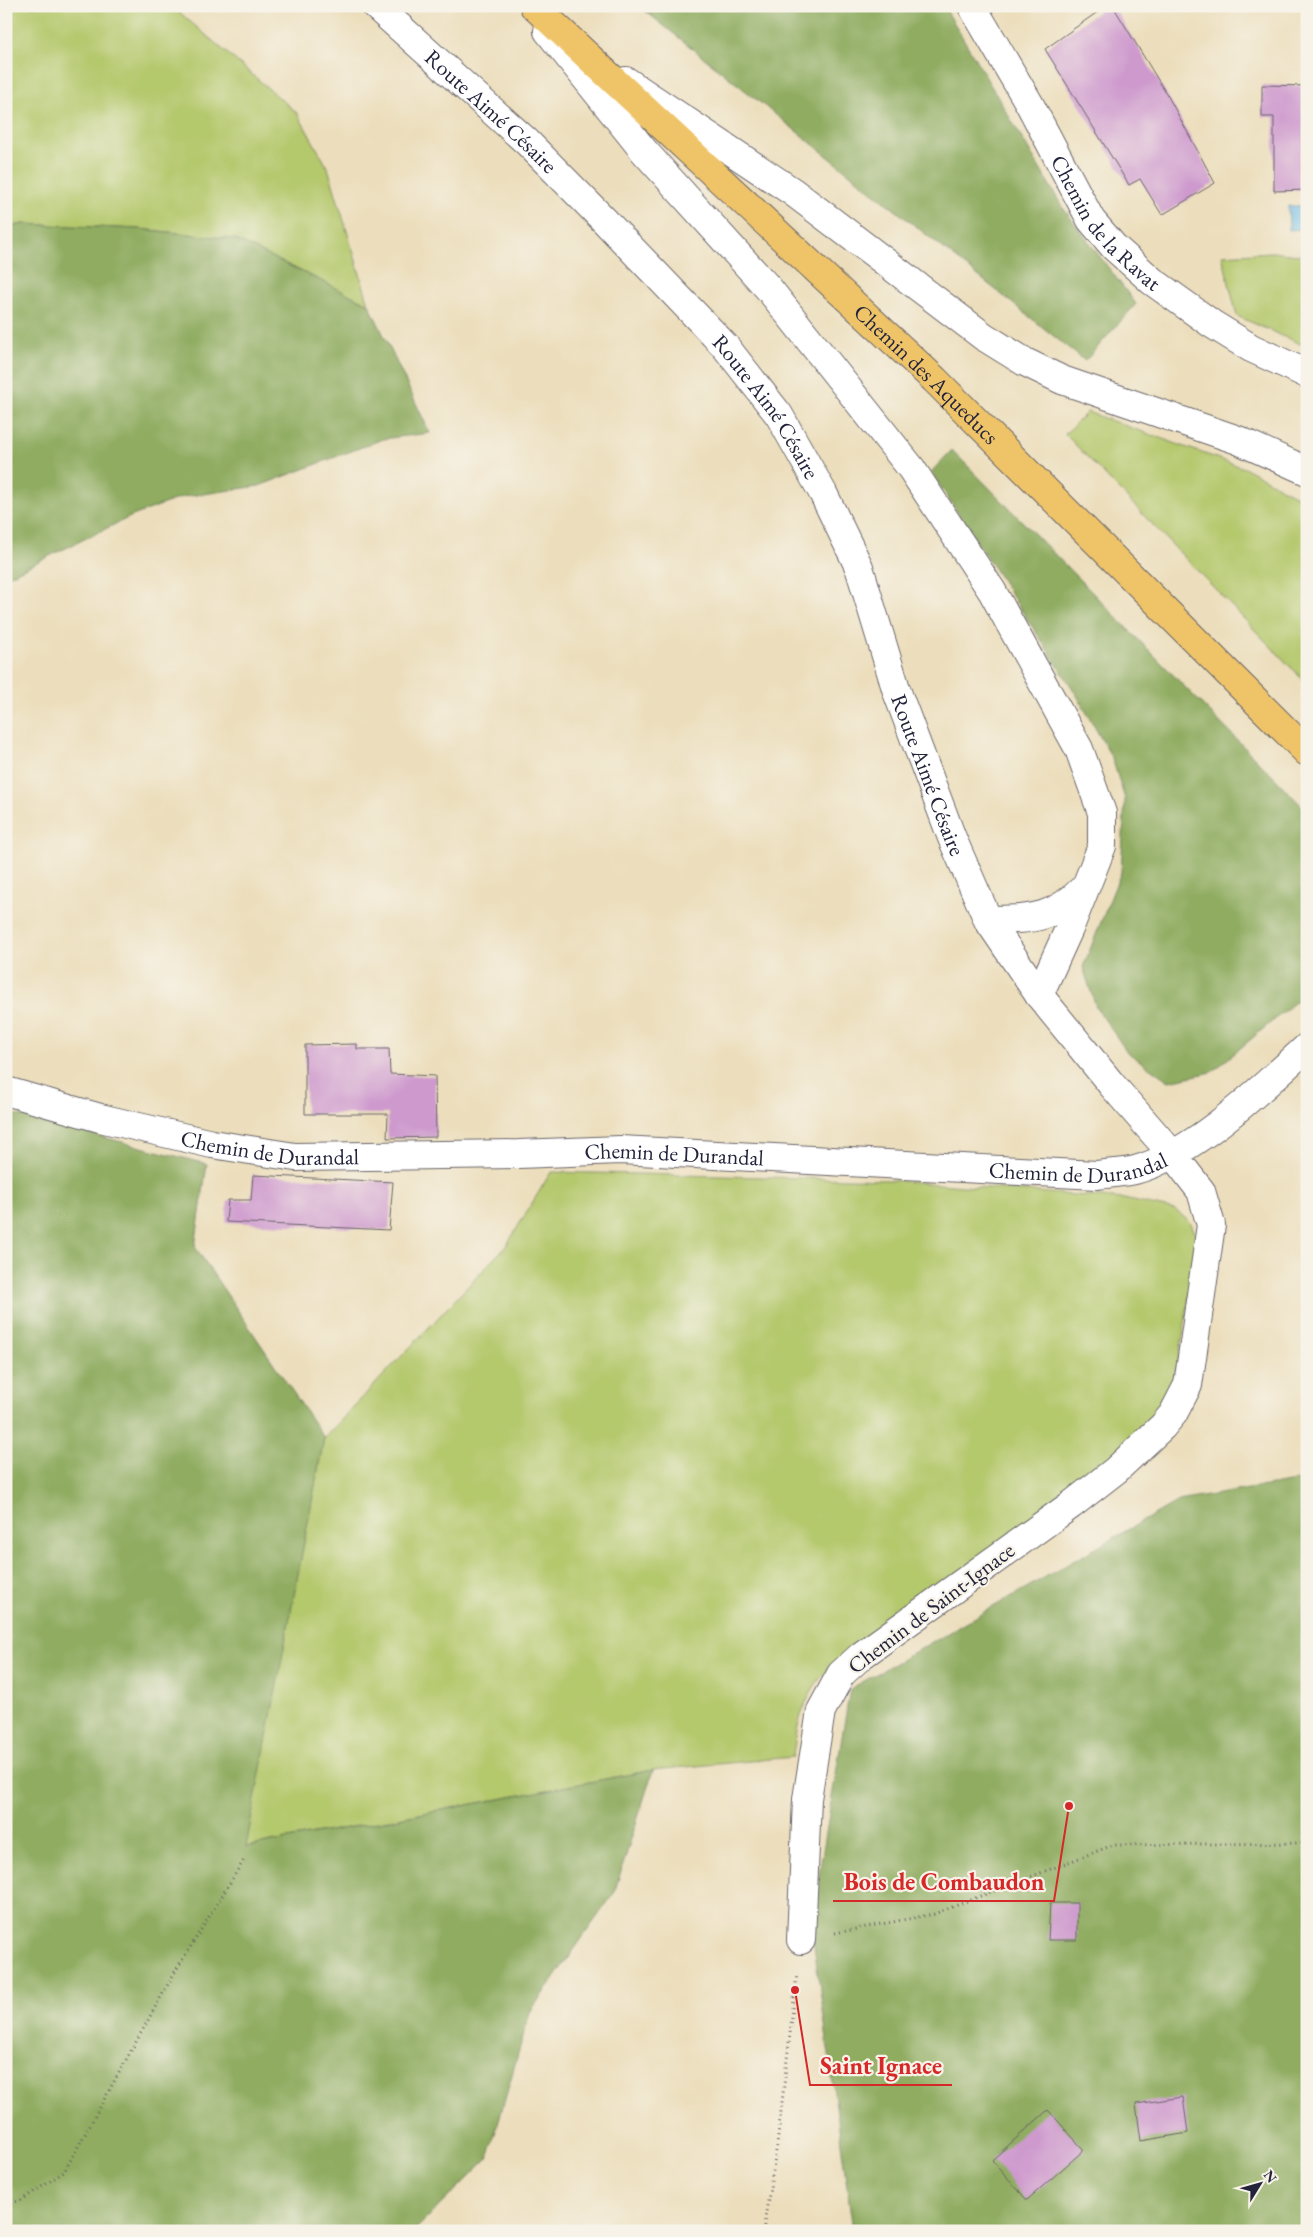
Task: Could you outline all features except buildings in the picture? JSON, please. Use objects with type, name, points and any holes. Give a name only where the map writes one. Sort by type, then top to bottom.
[{"type":"main road","name":"Chemin des Aqueducs","points":[[534,6],[935,380],[1307,752]]},
{"type":"street","name":"Route Aimé Césaire","points":[[376,6],[528,142],[725,346],[779,415],[823,493],[859,567],[897,692],[952,838],[988,920],[1039,995]]},
{"type":"street","points":[[528,6],[644,151],[769,289],[911,468],[992,591],[1079,750],[1102,813],[1102,846],[1088,884],[1039,995]]},
{"type":"street","name":"Chemin de la Ravat","points":[[972,6],[1029,103],[1091,220],[1114,247],[1152,281],[1212,324],[1251,348],[1307,374]]},
{"type":"street","points":[[592,59],[793,192],[982,336],[1026,362],[1062,380],[1238,440],[1307,471]]},
{"type":"street","points":[[988,920],[1025,920],[1044,915],[1067,905],[1088,884]]},
{"type":"street","name":"Chemin de Saint-Ignace","points":[[802,1940],[807,1799],[813,1750],[821,1711],[841,1674],[862,1655],[1071,1505],[1116,1470],[1163,1426],[1173,1414],[1188,1385],[1211,1225],[1201,1191],[1039,995]]},
{"type":"street","name":"Chemin de Durandal","points":[[6,1091],[100,1118],[212,1144],[295,1157],[519,1154],[620,1150],[1097,1175],[1134,1170],[1173,1155],[1249,1099],[1307,1046]]},
{"type":"path","points":[[763,2231],[777,2145],[802,1940],[934,1914],[1113,1845],[1307,1843]]},
{"type":"path","points":[[6,2203],[20,2200],[64,2172],[173,1975],[244,1860]]},
{"type":"green space","points":[[6,6],[172,6],[297,113],[328,168],[369,304],[234,239],[140,229],[23,224],[6,228]]},
{"type":"green space","points":[[639,6],[944,6],[1063,208],[1136,304],[1085,361]]},
{"type":"green space","points":[[23,224],[140,229],[234,239],[369,304],[430,433],[383,439],[259,486],[182,497],[130,517],[6,577],[6,228]]},
{"type":"green space","points":[[1272,252],[1307,256],[1307,347],[1237,316],[1222,255]]},
{"type":"green space","points":[[1087,412],[1247,469],[1307,502],[1307,684],[1065,434]]},
{"type":"green space","points":[[952,450],[1307,811],[1307,992],[1212,1072],[1169,1081],[1127,1052],[1096,1007],[1083,967],[1121,872],[1125,799],[1112,758],[1075,692],[931,472]]},
{"type":"green space","points":[[6,1112],[207,1164],[195,1247],[324,1438],[246,1847],[653,1770],[614,1893],[530,2012],[488,2158],[414,2231],[6,2231]]},
{"type":"green space","points":[[551,1172],[889,1180],[1124,1199],[1175,1210],[1190,1222],[1197,1237],[1178,1361],[1163,1407],[1152,1425],[1124,1452],[863,1641],[828,1670],[817,1683],[806,1703],[796,1735],[793,1757],[653,1770],[245,1847],[324,1438],[506,1246]]},
{"type":"green space","points":[[1307,1479],[1307,2231],[853,2231],[811,1923],[850,1689],[1178,1501]]},
{"type":"water","points":[[1288,206],[1307,206],[1307,229],[1289,230]]},
{"type":"place","name":"Bois de Combaudon","points":[[1069,1806]]},
{"type":"place","name":"Saint Ignace","points":[[795,1990]]}]
